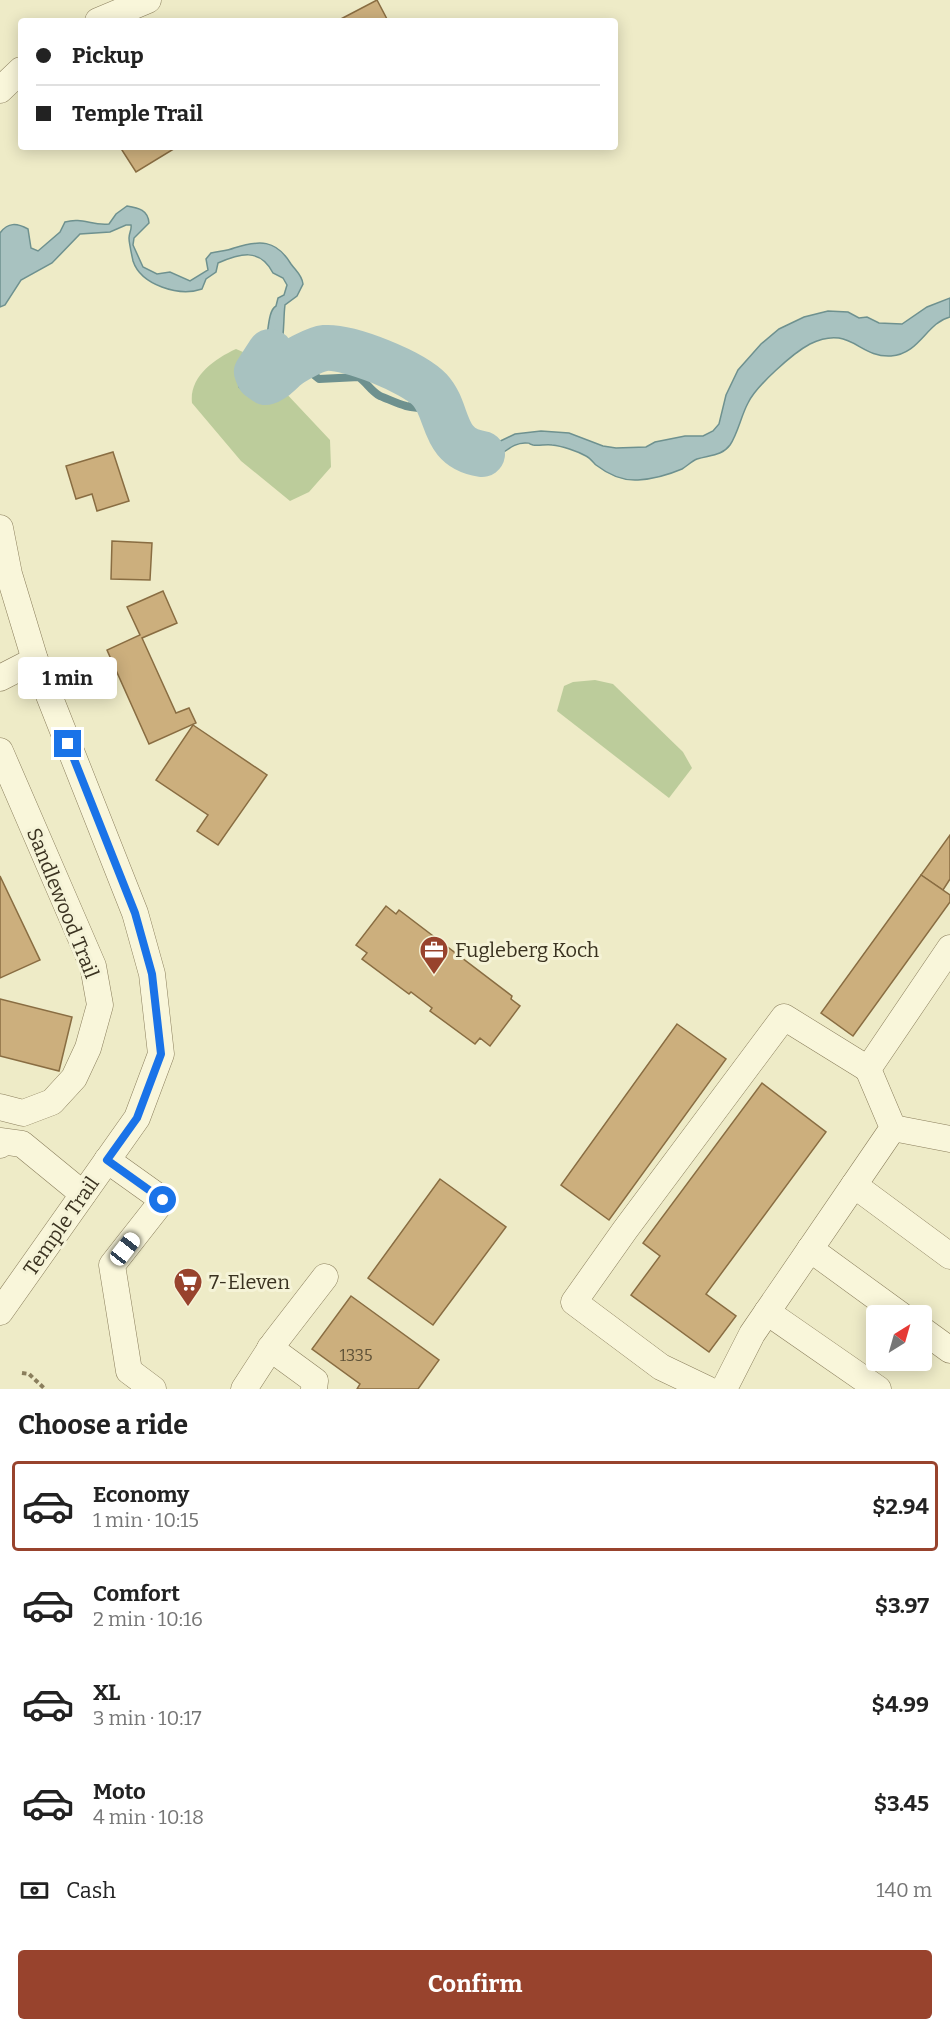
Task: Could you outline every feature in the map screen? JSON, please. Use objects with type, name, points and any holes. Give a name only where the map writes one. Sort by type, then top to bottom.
[{"type":"street","points":[[105,18],[148,0]]},
{"type":"street","points":[[0,90],[18,73]]},
{"type":"street","name":"Temple Trail","points":[[0,528],[9,574],[35,660],[135,913],[152,974],[161,1054],[137,1118],[0,1312]]},
{"type":"street","points":[[0,678],[35,660]]},
{"type":"street","name":"Sandlewood Trail","points":[[0,751],[93,966],[100,1005],[88,1048],[74,1078],[52,1102],[23,1113],[0,1107]]},
{"type":"street","points":[[868,1069],[950,948]]},
{"type":"street","points":[[707,1389],[661,1367],[574,1302],[625,1230],[784,1017],[868,1069],[893,1128]]},
{"type":"street","points":[[893,1128],[950,1139]]},
{"type":"street","points":[[724,1389],[752,1334],[893,1128]]},
{"type":"street","points":[[0,1145],[0,1141],[22,1144],[83,1194]]},
{"type":"street","points":[[107,1160],[163,1200],[112,1265],[129,1371],[153,1389]]},
{"type":"street","points":[[854,1185],[950,1256]]},
{"type":"street","points":[[810,1249],[887,1305]]},
{"type":"street","points":[[244,1389],[270,1348],[325,1277]]},
{"type":"street","points":[[767,1311],[878,1389]]},
{"type":"street","points":[[932,1337],[950,1350]]},
{"type":"street","points":[[270,1348],[315,1381],[314,1389]]},
{"type":"path","points":[[22,1373],[29,1374],[45,1389]]},
{"type":"green space","points":[[236,349],[243,352],[238,374],[256,396],[283,390],[330,440],[331,467],[309,492],[290,501],[241,461],[192,403],[192,394],[199,377],[219,358]]},
{"type":"green space","points":[[595,680],[613,684],[683,752],[692,768],[669,798],[557,711],[564,686],[573,682]]},
{"type":"water","points":[[127,206],[139,209],[147,215],[149,223],[134,238],[133,245],[143,267],[157,274],[170,272],[190,281],[208,270],[206,259],[211,253],[243,245],[266,244],[273,246],[285,256],[300,276],[303,284],[297,296],[285,305],[282,344],[270,363],[266,375],[269,377],[283,366],[285,369],[282,375],[288,378],[284,387],[256,396],[247,395],[239,387],[240,360],[249,348],[253,351],[264,348],[271,313],[278,298],[284,295],[287,285],[283,278],[273,273],[262,259],[255,256],[241,255],[218,263],[216,272],[206,279],[202,289],[172,290],[152,283],[137,269],[129,243],[131,225],[110,232],[80,234],[52,263],[21,280],[5,305],[0,307],[0,233],[6,227],[16,225],[28,229],[31,248],[38,251],[60,232],[65,222],[77,220],[109,224],[116,214]]},
{"type":"water","points":[[950,298],[950,317],[935,325],[909,350],[901,354],[880,355],[854,343],[835,338],[824,339],[803,348],[752,396],[727,449],[697,459],[682,469],[649,479],[632,480],[616,477],[582,454],[550,445],[521,443],[497,456],[478,459],[468,456],[450,444],[433,419],[438,418],[440,411],[444,409],[463,438],[475,448],[490,446],[515,434],[541,431],[569,433],[603,446],[616,448],[646,447],[655,442],[685,436],[703,436],[713,431],[719,424],[726,395],[738,370],[761,344],[779,329],[804,317],[828,311],[848,312],[859,318],[867,317],[879,323],[902,324],[927,307]]},
{"type":"building","points":[[377,0],[386,18],[343,18]]},
{"type":"building","points":[[122,150],[172,150],[136,172]]},
{"type":"building","points":[[113,452],[129,501],[97,511],[92,494],[76,499],[66,466]]},
{"type":"building","points":[[112,541],[152,543],[150,580],[111,579]]},
{"type":"building","points":[[163,591],[177,623],[142,638],[176,713],[189,708],[196,723],[149,744],[107,650],[140,635],[127,607]]},
{"type":"building","points":[[193,725],[267,775],[218,845],[197,831],[208,815],[156,780]]},
{"type":"building","points":[[950,835],[950,879],[943,890],[921,875]]},
{"type":"building","points":[[921,875],[950,895],[950,902],[853,1036],[821,1013]]},
{"type":"building","points":[[0,876],[40,960],[0,978]]},
{"type":"building","name":"Fugleberg Koch","points":[[386,906],[396,914],[399,910],[512,996],[511,999],[520,1006],[490,1046],[480,1038],[475,1044],[430,1011],[432,1008],[411,992],[409,994],[362,959],[367,953],[356,945]]},
{"type":"building","points":[[0,999],[72,1017],[59,1071],[0,1056]]},
{"type":"building","points":[[677,1024],[726,1059],[609,1220],[561,1185]]},
{"type":"building","points":[[762,1083],[826,1132],[706,1294],[736,1316],[709,1352],[631,1295],[660,1256],[643,1243]]},
{"type":"building","points":[[440,1179],[506,1227],[433,1325],[368,1278]]},
{"type":"building","points":[[351,1296],[439,1360],[418,1389],[357,1389],[360,1384],[312,1349]]},
{"type":"waterway","points":[[270,352],[257,372],[259,377],[266,382],[297,360],[325,348],[349,351],[396,368],[430,390],[441,408],[448,428],[459,445],[482,454]]},
{"type":"waterway","points":[[279,376],[309,371],[319,379],[359,377],[380,396],[403,405],[430,411],[440,426]]},
{"type":"place","name":"Fugleberg Koch","points":[[434,976]]},
{"type":"place","name":"7-Eleven","points":[[188,1308]]},
{"type":"route","points":[[68,744],[135,913],[152,974],[161,1054],[137,1118],[107,1160],[163,1200]]}]
